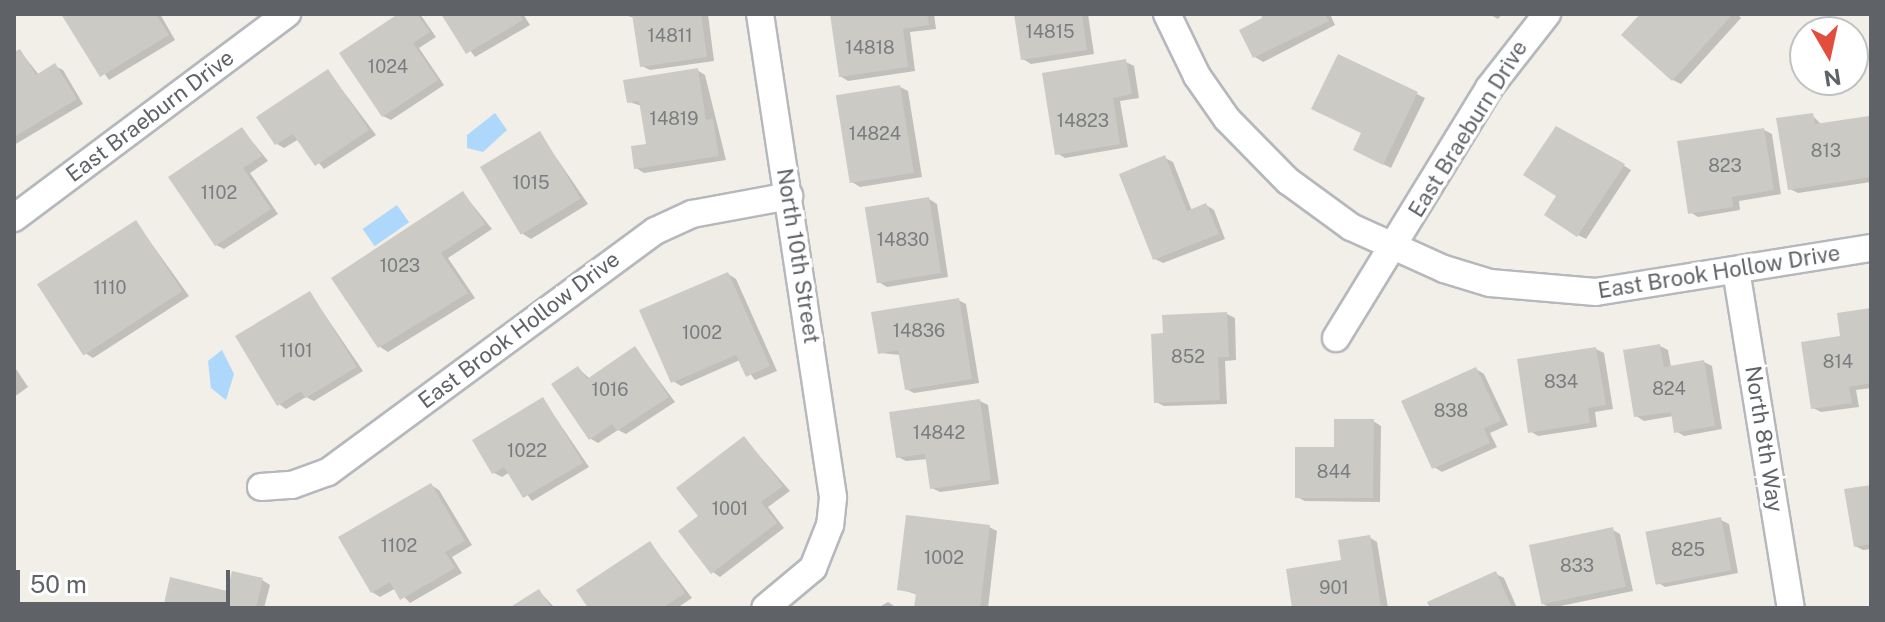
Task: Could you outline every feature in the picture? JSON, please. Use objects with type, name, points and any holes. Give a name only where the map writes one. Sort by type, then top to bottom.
[{"type":"street","name":"East Braeburn Drive","points":[[14,218],[287,14]]},
{"type":"street","name":"North 10th Street","points":[[760,14],[833,498],[830,525],[813,568],[765,608]]},
{"type":"street","name":"East Brook Hollow Drive","points":[[1167,14],[1197,76],[1227,119],[1288,181],[1351,227],[1393,248],[1490,283],[1543,291],[1596,292],[1871,248]]},
{"type":"street","name":"East Braeburn Drive","points":[[1393,248],[1489,88],[1547,14]]},
{"type":"street","name":"East Brook Hollow Drive","points":[[261,487],[292,485],[328,472],[655,231],[692,214],[789,196]]},
{"type":"street","points":[[1336,338],[1393,248]]},
{"type":"street","name":"North 8th Way","points":[[1736,270],[1791,608]]},
{"type":"water","points":[[495,113],[507,130],[483,152],[467,148],[467,135]]},
{"type":"water","points":[[397,205],[409,222],[375,246],[363,229]]},
{"type":"water","points":[[222,350],[234,374],[226,400],[211,388],[208,361]]},
{"type":"building","points":[[61,14],[156,14],[169,35],[100,77]]},
{"type":"building","points":[[398,14],[417,14],[430,32],[413,43],[438,80],[382,117],[339,53]]},
{"type":"building","points":[[441,14],[519,14],[523,20],[466,54]]},
{"type":"building","points":[[632,14],[701,14],[707,57],[640,67]]},
{"type":"building","points":[[830,14],[927,14],[929,25],[903,29],[908,67],[839,77]]},
{"type":"building","points":[[1014,14],[1082,14],[1087,50],[1021,60]]},
{"type":"building","points":[[1261,14],[1325,14],[1329,21],[1253,58],[1239,30],[1262,18]]},
{"type":"building","points":[[1640,14],[1733,14],[1672,81],[1621,35]]},
{"type":"building","points":[[20,49],[36,75],[55,63],[77,99],[14,137],[14,52]]},
{"type":"building","points":[[1338,54],[1418,92],[1383,165],[1353,150],[1361,133],[1311,109]]},
{"type":"building","points":[[1126,59],[1132,94],[1113,98],[1120,144],[1055,155],[1042,73]]},
{"type":"building","points":[[698,68],[706,120],[713,119],[719,156],[634,169],[631,146],[646,144],[639,101],[627,103],[623,80]]},
{"type":"building","points":[[328,69],[369,130],[315,166],[293,134],[275,145],[256,117]]},
{"type":"building","points":[[900,85],[914,173],[850,183],[836,95]]},
{"type":"building","points":[[1813,113],[1815,124],[1869,116],[1871,177],[1788,190],[1776,118]]},
{"type":"building","points":[[1556,126],[1625,164],[1577,237],[1544,215],[1556,196],[1523,175]]},
{"type":"building","points":[[242,127],[262,156],[243,168],[271,209],[215,246],[168,177]]},
{"type":"building","points":[[1764,128],[1774,190],[1732,197],[1733,207],[1688,214],[1677,141]]},
{"type":"building","points":[[540,131],[581,199],[521,235],[480,167]]},
{"type":"building","points":[[1165,155],[1187,211],[1206,203],[1219,234],[1153,260],[1119,174]]},
{"type":"building","points":[[463,191],[485,224],[441,253],[468,293],[378,348],[331,278]]},
{"type":"building","points":[[929,197],[941,273],[877,283],[865,207]]},
{"type":"building","points":[[136,220],[182,291],[83,356],[37,284]]},
{"type":"building","points":[[728,272],[770,366],[746,377],[736,355],[671,383],[639,310]]},
{"type":"building","points":[[310,291],[357,367],[305,398],[301,391],[277,406],[235,336]]},
{"type":"building","points":[[959,298],[972,379],[905,390],[898,350],[878,354],[871,312]]},
{"type":"building","points":[[1871,308],[1871,383],[1849,387],[1852,403],[1811,409],[1801,342],[1840,336],[1837,313]]},
{"type":"building","points":[[1227,312],[1229,357],[1218,357],[1220,400],[1154,403],[1151,334],[1163,333],[1162,315]]},
{"type":"building","points":[[1660,344],[1664,367],[1704,360],[1715,426],[1674,433],[1671,412],[1634,417],[1623,350]]},
{"type":"building","points":[[635,346],[669,397],[617,431],[612,424],[589,440],[551,384],[578,366],[587,379]]},
{"type":"building","points":[[1596,347],[1606,405],[1588,408],[1590,423],[1528,433],[1517,359]]},
{"type":"building","points":[[1476,367],[1501,421],[1484,428],[1490,443],[1432,469],[1401,401]]},
{"type":"building","points":[[543,397],[583,463],[523,498],[504,467],[492,474],[472,440]]},
{"type":"building","points":[[980,399],[991,480],[930,489],[925,454],[896,458],[889,412]]},
{"type":"building","points":[[1334,419],[1374,419],[1373,498],[1295,498],[1295,447],[1334,447]]},
{"type":"building","points":[[744,436],[783,486],[761,502],[777,523],[711,574],[678,531],[698,516],[676,488]]},
{"type":"building","points":[[431,483],[465,541],[445,552],[455,568],[400,600],[390,582],[371,593],[338,537]]},
{"type":"building","points":[[1871,485],[1871,544],[1854,547],[1844,489]]},
{"type":"building","points":[[906,515],[990,525],[980,608],[914,608],[916,593],[897,590]]},
{"type":"building","points":[[1721,517],[1731,570],[1656,585],[1645,532]]},
{"type":"building","points":[[1613,527],[1626,587],[1542,605],[1529,545]]},
{"type":"building","points":[[1370,535],[1381,608],[1292,608],[1286,569],[1341,560],[1338,540]]},
{"type":"building","points":[[650,541],[685,593],[663,608],[588,608],[576,590]]},
{"type":"building","points":[[232,571],[263,578],[256,608],[163,608],[170,577],[227,591]]},
{"type":"building","points":[[1496,571],[1512,608],[1430,608],[1427,602]]},
{"type":"building","points":[[539,589],[551,608],[509,608]]}]
